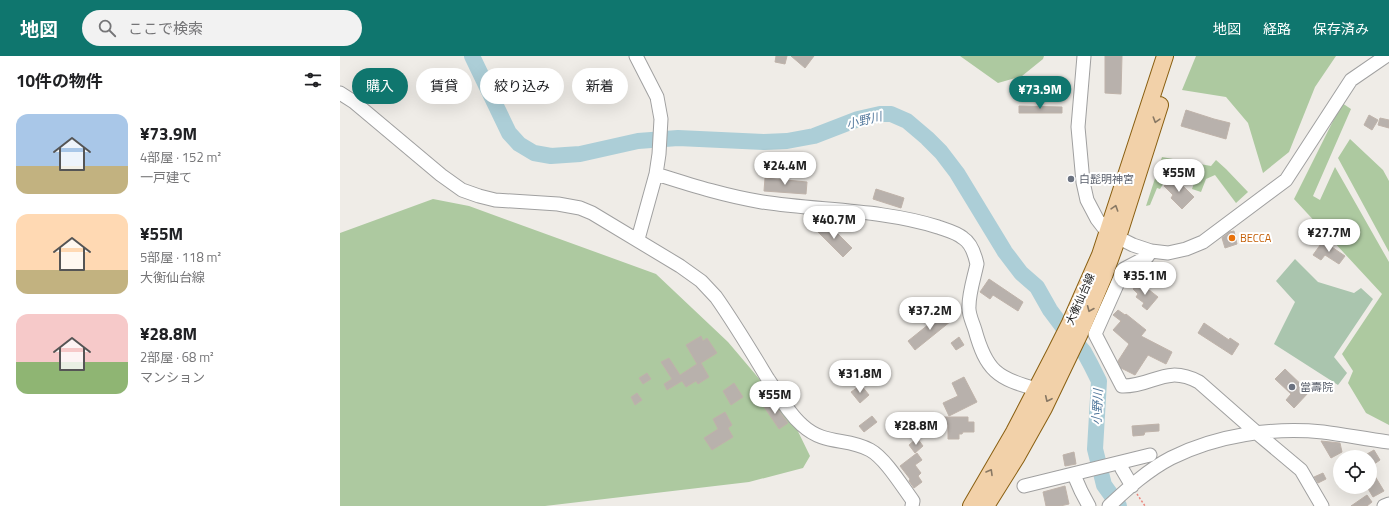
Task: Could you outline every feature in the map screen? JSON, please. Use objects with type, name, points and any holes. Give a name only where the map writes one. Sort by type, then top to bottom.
[{"type":"main road","name":"大衡仙台線","points":[[1113,235],[1165,56]]},
{"type":"main road","name":"大衡仙台線","points":[[986,506],[1016,458],[1044,408],[1060,358],[1075,328],[1100,255],[1113,235],[1176,56]]},
{"type":"main road","name":"大衡仙台線","points":[[971,506],[1037,389],[1060,358]]},
{"type":"street","points":[[636,56],[657,97],[660,110],[659,154],[656,174],[638,239]]},
{"type":"street","points":[[1084,56],[1078,127],[1083,182],[1087,200],[1097,219],[1113,235],[1133,245],[1150,251],[1168,253],[1186,250],[1203,242],[1286,180],[1351,80],[1386,56]]},
{"type":"street","points":[[340,93],[354,102],[441,176],[462,190],[495,200],[558,204],[580,208],[592,213],[638,239],[701,281],[712,292],[724,309],[787,408],[802,425],[818,437],[859,446],[870,450],[893,474],[912,501],[912,506]]},
{"type":"street","points":[[656,174],[719,193],[762,202],[893,217],[924,223],[951,232],[963,238],[968,243],[976,258],[977,264],[968,308],[978,342],[990,367],[997,374],[1022,385],[1037,389]]},
{"type":"street","points":[[1150,251],[1148,257],[1124,269],[1094,334],[1122,386],[1134,386],[1173,374],[1189,377],[1199,382],[1301,470],[1322,506]]},
{"type":"street","points":[[1109,506],[1129,488],[1158,466],[1177,455],[1223,438],[1257,433],[1322,432],[1389,442]]},
{"type":"street","points":[[1024,486],[1150,455]]},
{"type":"street","points":[[1116,464],[1122,469],[1129,488]]},
{"type":"street","points":[[1077,473],[1085,501],[1089,506]]},
{"type":"street","points":[[1384,506],[1389,504]]},
{"type":"path","points":[[1129,488],[1145,506]]},
{"type":"green space","points":[[960,56],[1044,56],[1043,59],[1022,76],[998,83]]},
{"type":"green space","points":[[1196,56],[1336,56],[1315,87],[1289,152],[1263,173],[1248,123],[1226,97],[1182,90]]},
{"type":"green space","points":[[1342,103],[1351,109],[1313,196],[1320,200],[1335,167],[1389,262],[1389,425],[1366,413],[1348,383],[1353,371],[1342,354],[1382,294],[1294,199]]},
{"type":"green space","points":[[1350,139],[1383,170],[1389,181],[1389,252],[1338,158]]},
{"type":"green space","points":[[1162,157],[1211,166],[1216,160],[1248,192],[1236,203],[1215,175],[1206,179],[1201,192],[1192,189],[1195,180],[1170,173],[1160,189],[1157,188],[1150,205],[1146,206]]},
{"type":"green space","points":[[433,199],[469,206],[656,274],[728,342],[790,415],[810,456],[803,468],[749,482],[545,506],[340,506],[340,233]]},
{"type":"green space","points":[[1295,259],[1318,282],[1354,293],[1361,288],[1373,299],[1334,357],[1347,373],[1338,385],[1274,344],[1295,302],[1276,281]]},
{"type":"building","points":[[776,56],[787,56],[785,64],[775,62]]},
{"type":"building","points":[[791,56],[814,56],[805,68]]},
{"type":"building","points":[[1105,56],[1122,56],[1121,94],[1105,93]]},
{"type":"building","points":[[1019,106],[1062,107],[1062,113],[1019,113]]},
{"type":"building","points":[[1186,110],[1230,123],[1226,139],[1181,126]]},
{"type":"building","points":[[1369,115],[1378,120],[1372,130],[1364,125]]},
{"type":"building","points":[[1380,118],[1389,120],[1389,128],[1378,125]]},
{"type":"building","points":[[1174,177],[1194,197],[1182,209],[1171,198],[1173,195],[1164,186]]},
{"type":"building","points":[[765,178],[807,182],[806,194],[764,191]]},
{"type":"building","points":[[876,189],[904,198],[901,208],[873,199]]},
{"type":"building","points":[[826,222],[852,248],[843,257],[817,231]]},
{"type":"building","points":[[1234,231],[1237,244],[1225,248],[1222,238],[1229,232]]},
{"type":"building","points":[[1323,241],[1345,256],[1339,264],[1325,255],[1321,260],[1313,255]]},
{"type":"building","points":[[989,279],[1023,302],[1018,311],[993,295],[990,299],[980,292]]},
{"type":"building","points":[[1139,282],[1158,297],[1147,310],[1142,306],[1144,303],[1136,297],[1138,294],[1133,289]]},
{"type":"building","points":[[1118,310],[1125,315],[1126,314],[1146,330],[1141,336],[1172,352],[1166,364],[1148,355],[1135,375],[1121,368],[1118,361],[1129,344],[1113,330],[1121,321],[1113,315]]},
{"type":"building","points":[[944,312],[951,321],[915,350],[908,341]]},
{"type":"building","points":[[1204,323],[1229,340],[1230,338],[1239,344],[1232,355],[1198,333]]},
{"type":"building","points":[[701,336],[703,341],[707,338],[717,353],[701,363],[709,377],[698,384],[696,381],[686,387],[682,381],[667,390],[664,384],[672,379],[661,362],[669,358],[680,375],[697,364],[686,345]]},
{"type":"building","points":[[959,337],[964,345],[956,350],[951,343]]},
{"type":"building","points":[[1285,369],[1309,392],[1294,408],[1286,400],[1291,394],[1275,379]]},
{"type":"building","points":[[647,373],[651,379],[643,384],[639,378]]},
{"type":"building","points":[[964,377],[977,402],[949,416],[943,403],[958,396],[952,383]]},
{"type":"building","points":[[734,383],[743,397],[731,405],[723,391]]},
{"type":"building","points":[[861,385],[869,395],[860,403],[851,392]]},
{"type":"building","points":[[637,393],[642,400],[635,405],[631,397]]},
{"type":"building","points":[[768,400],[775,410],[777,408],[788,423],[779,429],[762,404]]},
{"type":"building","points":[[725,412],[732,425],[728,428],[733,437],[712,450],[704,438],[718,429],[713,419]]},
{"type":"building","points":[[872,416],[877,422],[864,432],[859,426]]},
{"type":"building","points":[[937,417],[968,417],[968,422],[974,422],[974,432],[963,432],[962,434],[959,434],[959,439],[948,439],[948,425],[937,425]]},
{"type":"building","points":[[1159,424],[1159,431],[1145,432],[1144,435],[1133,436],[1132,426]]},
{"type":"building","points":[[917,438],[923,446],[915,453],[909,445]]},
{"type":"building","points":[[1321,441],[1340,443],[1342,450],[1333,450],[1333,457],[1331,458]]},
{"type":"building","points":[[1074,452],[1076,464],[1065,466],[1063,455]]},
{"type":"building","points":[[917,453],[922,460],[915,465],[921,473],[918,476],[922,482],[914,488],[909,481],[910,479],[900,466]]},
{"type":"building","points":[[1377,455],[1380,460],[1377,462]]},
{"type":"building","points":[[1323,473],[1326,479],[1318,483],[1314,477]]},
{"type":"building","points":[[1377,480],[1384,491],[1373,497],[1371,494],[1377,494]]},
{"type":"building","points":[[1065,486],[1069,504],[1060,506],[1046,506],[1043,492]]},
{"type":"building","points":[[1367,495],[1372,502],[1367,506],[1351,506]]},
{"type":"waterway","name":"小野川","points":[[472,56],[509,133],[519,144],[534,153],[551,156],[580,154],[638,141],[678,138],[764,142],[787,141],[814,136],[858,119],[880,114],[891,114],[907,121],[941,152],[957,173],[1005,252],[1021,273],[1037,287],[1050,310],[1084,352],[1099,381],[1095,449],[1104,485],[1119,506]]},
{"type":"place","name":"白髭明神宮","points":[[1071,179]]},
{"type":"place","name":"BECCA","points":[[1232,238]]},
{"type":"place","name":"當壽院","points":[[1292,387]]}]
